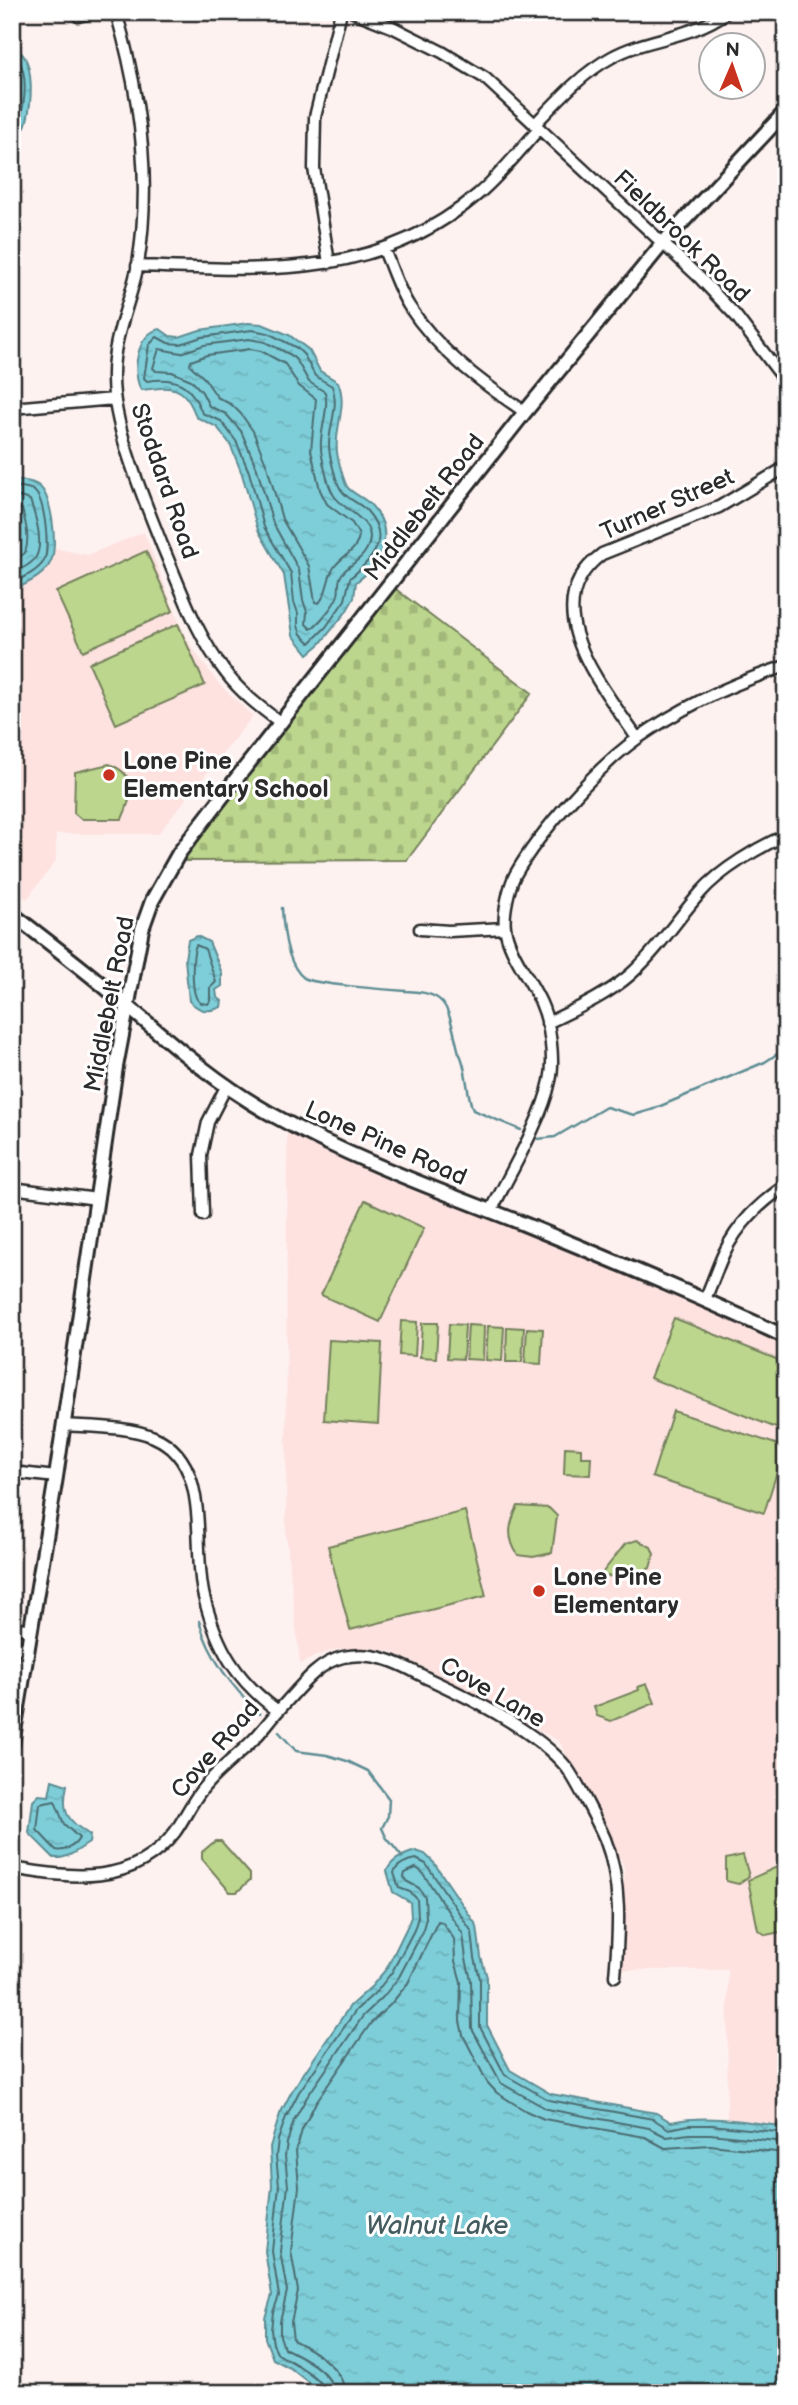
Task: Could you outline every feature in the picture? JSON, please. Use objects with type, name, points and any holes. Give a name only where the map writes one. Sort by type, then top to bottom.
[{"type":"street","points":[[78,16],[94,12]]},
{"type":"street","name":"Stoddard Road","points":[[116,12],[133,78],[144,158],[143,216],[138,266],[113,361],[114,399],[138,483],[196,627],[226,673],[254,702],[281,723]]},
{"type":"street","points":[[328,263],[314,168],[316,117],[341,12]]},
{"type":"street","name":"Fieldbrook Road","points":[[354,12],[442,52],[485,78],[663,243],[736,316],[782,367],[786,382]]},
{"type":"street","points":[[138,266],[263,270],[328,263],[384,250],[429,230],[478,194],[573,86],[613,56],[706,26],[727,12]]},
{"type":"street","name":"Middlebelt Road","points":[[12,1744],[56,1477],[126,1004],[142,929],[152,901],[193,835],[525,412],[663,243],[786,111]]},
{"type":"street","points":[[384,250],[408,305],[444,350],[491,389],[525,412]]},
{"type":"street","points":[[12,408],[114,399]]},
{"type":"street","name":"Turner Street","points":[[637,738],[591,668],[575,633],[573,596],[579,577],[588,565],[603,554],[719,508],[786,467]]},
{"type":"street","points":[[491,1212],[551,1080],[550,1034],[542,1004],[518,962],[505,928],[505,912],[514,877],[545,832],[589,782],[637,738],[695,704],[748,679],[786,666]]},
{"type":"street","points":[[547,1023],[594,1000],[630,975],[664,939],[702,890],[736,863],[786,835]]},
{"type":"street","name":"Lone Pine Road","points":[[12,914],[126,1004],[170,1044],[268,1113],[416,1182],[705,1299],[786,1337]]},
{"type":"street","points":[[420,929],[449,931],[505,928]]},
{"type":"street","points":[[202,1215],[201,1155],[208,1122],[227,1085]]},
{"type":"street","points":[[705,1299],[723,1256],[744,1220],[786,1185]]},
{"type":"street","points":[[12,1188],[97,1199]]},
{"type":"street","name":"Cove Road","points":[[12,1868],[60,1876],[104,1874],[130,1867],[152,1856],[174,1833],[201,1791],[254,1740],[278,1711],[238,1675],[221,1645],[204,1598],[199,1569],[195,1493],[188,1472],[178,1456],[153,1437],[121,1430],[63,1425]]},
{"type":"street","points":[[12,1472],[56,1477]]},
{"type":"street","points":[[12,1627],[32,1630]]},
{"type":"street","points":[[12,1646],[28,1649]]},
{"type":"street","name":"Cove Lane","points":[[278,1711],[328,1662],[343,1657],[371,1656],[401,1665],[447,1687],[515,1725],[549,1750],[568,1769],[604,1837],[615,1868],[618,1906],[614,1976]]},
{"type":"shaded area","name":"Lone Pine Elementary School","points":[[144,532],[180,624],[193,649],[220,685],[253,716],[158,834],[56,834],[56,861],[27,899],[12,889],[12,539],[87,555]]},
{"type":"shaded area","name":"Lone Pine Elementary","points":[[287,1121],[786,1338],[786,2127],[727,2120],[728,1970],[624,1970],[624,1867],[559,1741],[392,1652],[373,1648],[338,1649],[300,1664],[286,1534]]},
{"type":"green space","points":[[146,551],[173,611],[83,651],[56,592]]},
{"type":"green space","points":[[393,587],[532,693],[407,860],[182,861]]},
{"type":"green space","points":[[178,624],[205,685],[116,724],[89,663]]},
{"type":"green space","points":[[109,764],[125,774],[129,780],[129,802],[122,819],[81,819],[74,813],[75,772]]},
{"type":"green space","points":[[365,1200],[424,1228],[380,1322],[321,1295]]},
{"type":"green space","points":[[674,1318],[786,1363],[786,1432],[650,1378]]},
{"type":"green space","points":[[401,1321],[417,1322],[415,1356],[399,1355]]},
{"type":"green space","points":[[422,1323],[438,1323],[436,1358],[420,1357]]},
{"type":"green space","points":[[449,1324],[465,1325],[463,1359],[447,1358]]},
{"type":"green space","points":[[468,1325],[484,1326],[483,1360],[466,1359]]},
{"type":"green space","points":[[488,1326],[504,1327],[502,1361],[486,1360]]},
{"type":"green space","points":[[507,1327],[524,1328],[522,1362],[506,1362]]},
{"type":"green space","points":[[527,1328],[543,1329],[541,1364],[525,1363]]},
{"type":"green space","points":[[329,1340],[382,1343],[378,1424],[324,1420]]},
{"type":"green space","points":[[673,1411],[785,1447],[764,1513],[652,1477]]},
{"type":"green space","points":[[565,1447],[581,1448],[581,1457],[591,1457],[590,1475],[564,1474]]},
{"type":"green space","points":[[518,1506],[549,1508],[557,1516],[552,1553],[533,1557],[518,1555],[510,1530]]},
{"type":"green space","points":[[465,1511],[486,1596],[350,1630],[328,1546]]},
{"type":"green space","points":[[637,1540],[651,1547],[654,1554],[650,1568],[638,1574],[599,1577],[625,1544]]},
{"type":"green space","points":[[647,1684],[655,1703],[611,1721],[597,1716],[594,1707],[639,1690],[638,1687]]},
{"type":"green space","points":[[215,1841],[221,1841],[250,1874],[250,1880],[237,1892],[230,1892],[202,1859],[202,1852]]},
{"type":"green space","points":[[743,1855],[749,1876],[738,1884],[726,1881],[726,1859]]},
{"type":"green space","points":[[777,1867],[786,1867],[786,1931],[766,1935],[758,1930],[748,1880]]},
{"type":"water","points":[[12,50],[22,53],[26,61],[31,94],[25,127],[12,142]]},
{"type":"water","points":[[248,323],[262,324],[289,335],[309,350],[320,371],[338,382],[342,400],[337,452],[343,477],[348,488],[370,504],[383,525],[383,546],[379,557],[356,582],[354,598],[346,612],[320,644],[308,654],[293,635],[284,575],[258,530],[242,474],[230,444],[217,427],[196,417],[182,393],[169,388],[141,390],[138,382],[138,354],[141,345],[152,332],[160,329],[170,336],[179,337],[200,330]]},
{"type":"water","points":[[12,479],[33,483],[44,492],[50,510],[54,545],[48,567],[34,579],[12,591]]},
{"type":"water","points":[[197,936],[209,942],[222,973],[222,986],[216,990],[217,997],[222,1001],[221,1007],[212,1010],[200,1009],[189,1001],[185,959],[188,940]]},
{"type":"water","points":[[52,1780],[67,1785],[65,1802],[68,1815],[90,1835],[89,1843],[73,1854],[59,1858],[54,1858],[29,1833],[33,1801],[39,1795],[49,1796]]},
{"type":"water","name":"Walnut Lake","points":[[416,1851],[425,1854],[434,1863],[477,1926],[487,1977],[487,2025],[510,2070],[551,2094],[656,2113],[671,2122],[714,2119],[786,2127],[786,2393],[322,2393],[290,2368],[273,2359],[265,2338],[265,2318],[272,2295],[265,2251],[272,2186],[270,2147],[280,2114],[293,2089],[350,2006],[387,1968],[411,1917],[410,1902],[393,1892],[387,1871],[395,1861]]},
{"type":"waterway","points":[[282,908],[290,955],[304,978],[335,984],[420,992],[430,994],[442,1002],[464,1064],[473,1110],[521,1130]]},
{"type":"waterway","points":[[538,1139],[555,1137],[606,1107],[634,1115],[651,1110],[765,1062],[786,1048]]},
{"type":"waterway","points":[[199,1621],[209,1648],[223,1672],[260,1714]]},
{"type":"waterway","points":[[279,1732],[296,1751],[327,1755],[368,1771],[389,1799],[388,1816],[382,1828],[402,1857]]},
{"type":"place","name":"Lone Pine Elementary School","points":[[109,775]]},
{"type":"place","name":"Lone Pine Elementary","points":[[539,1591]]}]
